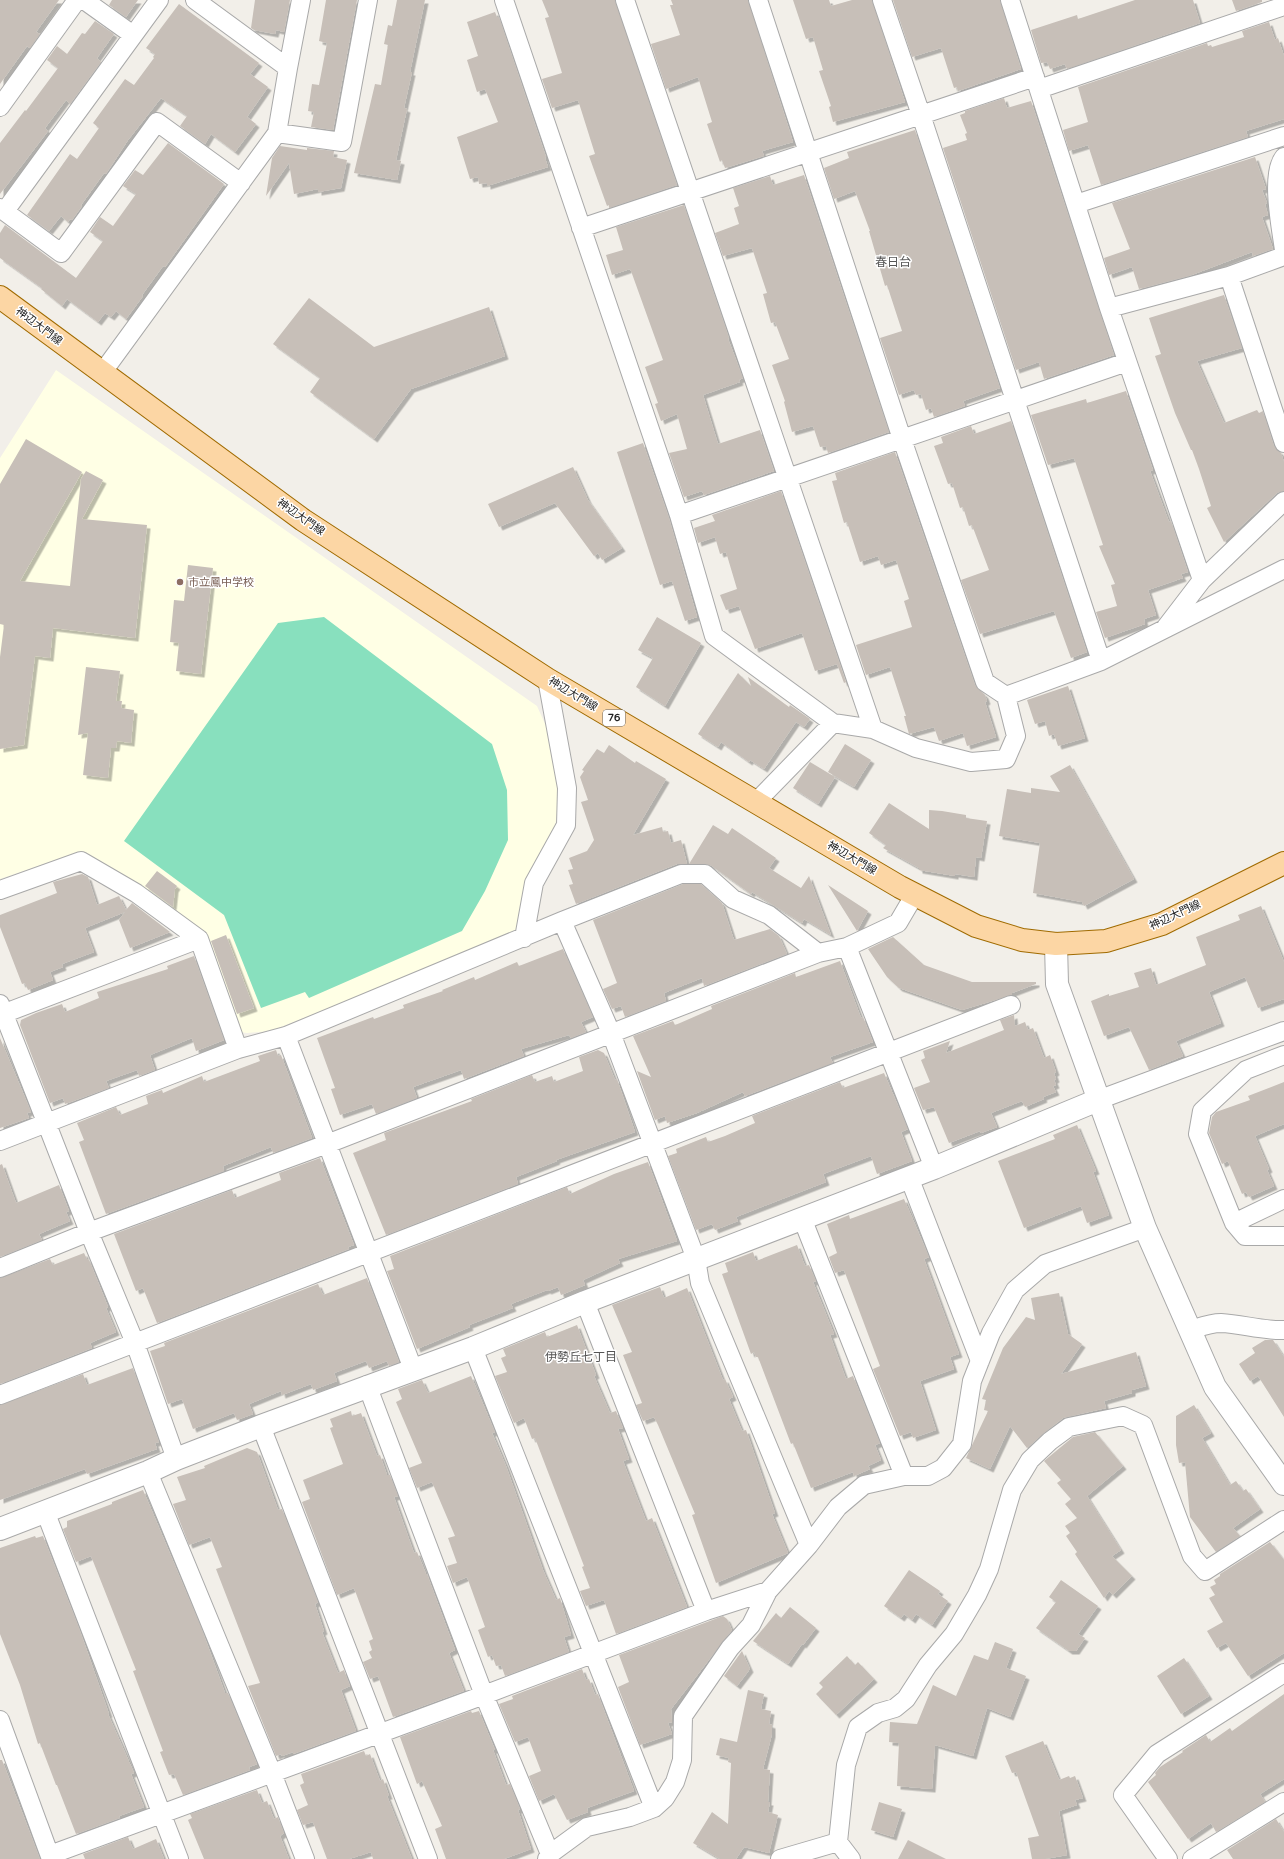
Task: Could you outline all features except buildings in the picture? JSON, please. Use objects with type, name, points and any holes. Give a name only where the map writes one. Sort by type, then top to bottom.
[{"type":"main road","name":"神辺大門線","points":[[0,297],[303,520],[547,678],[915,894],[976,926],[1022,940],[1056,944],[1106,941],[1162,924],[1284,864]]},
{"type":"street","points":[[0,107],[77,0]]},
{"type":"street","points":[[84,0],[133,35]]},
{"type":"street","points":[[159,0],[2,210],[61,253],[157,122],[241,183]]},
{"type":"street","points":[[195,0],[288,68]]},
{"type":"street","points":[[102,373],[277,133],[301,0]]},
{"type":"street","points":[[277,133],[342,142],[368,0]]},
{"type":"street","points":[[504,0],[679,515],[714,636],[833,723],[873,729],[916,748],[971,762],[1006,759],[1016,736],[1006,696],[985,682],[902,439],[758,0]]},
{"type":"street","points":[[626,0],[873,729]]},
{"type":"street","points":[[882,0],[1101,661]]},
{"type":"street","points":[[1010,0],[1127,362],[1202,580]]},
{"type":"street","points":[[581,228],[691,192],[808,151],[921,115],[1037,83],[1284,6]]},
{"type":"street","points":[[1076,204],[1284,136]]},
{"type":"street","points":[[1284,157],[1280,162],[1277,200],[1284,250]]},
{"type":"street","points":[[1110,308],[1228,276],[1284,256]]},
{"type":"street","points":[[1228,276],[1284,442]]},
{"type":"street","points":[[679,515],[787,476],[902,439],[1015,399],[1127,362]]},
{"type":"street","points":[[1162,632],[1202,580],[1284,501]]},
{"type":"street","points":[[1006,696],[1101,661],[1162,632],[1284,569]]},
{"type":"street","points":[[524,938],[534,883],[566,825],[567,788],[547,678]]},
{"type":"street","points":[[756,802],[833,723]]},
{"type":"street","points":[[0,890],[81,861],[136,892],[199,939],[238,1049]]},
{"type":"street","points":[[0,1141],[238,1049],[286,1036],[562,921],[681,874],[705,874],[734,899],[768,915],[818,953]]},
{"type":"street","points":[[0,1268],[89,1232],[327,1144],[818,953],[847,947],[898,923],[915,894]]},
{"type":"street","points":[[562,921],[611,1033],[696,1259],[700,1283],[809,1545]]},
{"type":"street","points":[[176,1459],[135,1343],[1,1011],[199,939]]},
{"type":"street","points":[[1056,944],[1057,984],[1145,1228],[1215,1387],[1284,1484]]},
{"type":"street","points":[[847,947],[934,1168]]},
{"type":"street","points":[[0,1395],[369,1254],[1011,1005]]},
{"type":"street","points":[[0,1529],[367,1385],[473,1348],[585,1302],[934,1168],[1098,1100],[1284,1031]]},
{"type":"street","points":[[286,1036],[413,1369]]},
{"type":"street","points":[[1284,1055],[1246,1070],[1202,1111],[1198,1134],[1234,1223],[1245,1236],[1284,1236]]},
{"type":"street","points":[[910,1177],[980,1361]]},
{"type":"street","points":[[1234,1223],[1284,1199]]},
{"type":"street","points":[[802,1218],[904,1476]]},
{"type":"street","points":[[367,1385],[484,1695],[548,1856],[587,1827],[630,1817],[654,1808],[665,1798],[675,1782],[682,1760],[683,1716],[730,1648],[750,1625],[768,1591],[809,1545],[838,1507],[864,1485],[904,1476],[928,1476],[943,1468],[962,1444],[972,1381],[991,1333],[1015,1290],[1045,1264],[1145,1228]]},
{"type":"street","points":[[585,1302],[706,1611]]},
{"type":"street","points":[[1190,1330],[1207,1324],[1221,1323],[1272,1330],[1284,1330]]},
{"type":"street","points":[[473,1348],[654,1808]]},
{"type":"street","points":[[851,1859],[838,1842],[846,1765],[858,1727],[878,1713],[895,1708],[906,1699],[928,1665],[954,1634],[977,1595],[989,1569],[1012,1490],[1030,1460],[1050,1441],[1069,1428],[1124,1416],[1143,1425],[1192,1556],[1205,1571],[1284,1520]]},
{"type":"street","points":[[261,1426],[428,1859]]},
{"type":"street","points":[[148,1472],[272,1773],[305,1859]]},
{"type":"street","points":[[45,1511],[179,1859]]},
{"type":"street","points":[[0,1720],[50,1857],[484,1695],[592,1653],[706,1611],[768,1591]]},
{"type":"street","points":[[1168,1859],[1123,1795],[1157,1754],[1284,1673]]},
{"type":"street","points":[[1192,1859],[1284,1802]]},
{"type":"street","points":[[780,1859],[838,1842]]},
{"type":"shaded area","name":"市立鳳中学校","points":[[56,370],[537,706],[554,744],[561,788],[555,826],[526,888],[516,933],[271,1031],[247,1033],[239,1032],[203,932],[78,852],[0,879],[0,458]]},
{"type":"green space","points":[[324,617],[492,744],[507,790],[508,840],[485,891],[462,931],[309,998],[305,992],[261,1008],[224,915],[124,841],[278,623]]},
{"type":"place","name":"市立鳳中学校","points":[[180,582]]},
{"type":"district","name":"春日台","points":[[893,262]]},
{"type":"district","name":"伊勢丘七丁目","points":[[581,1357]]}]
